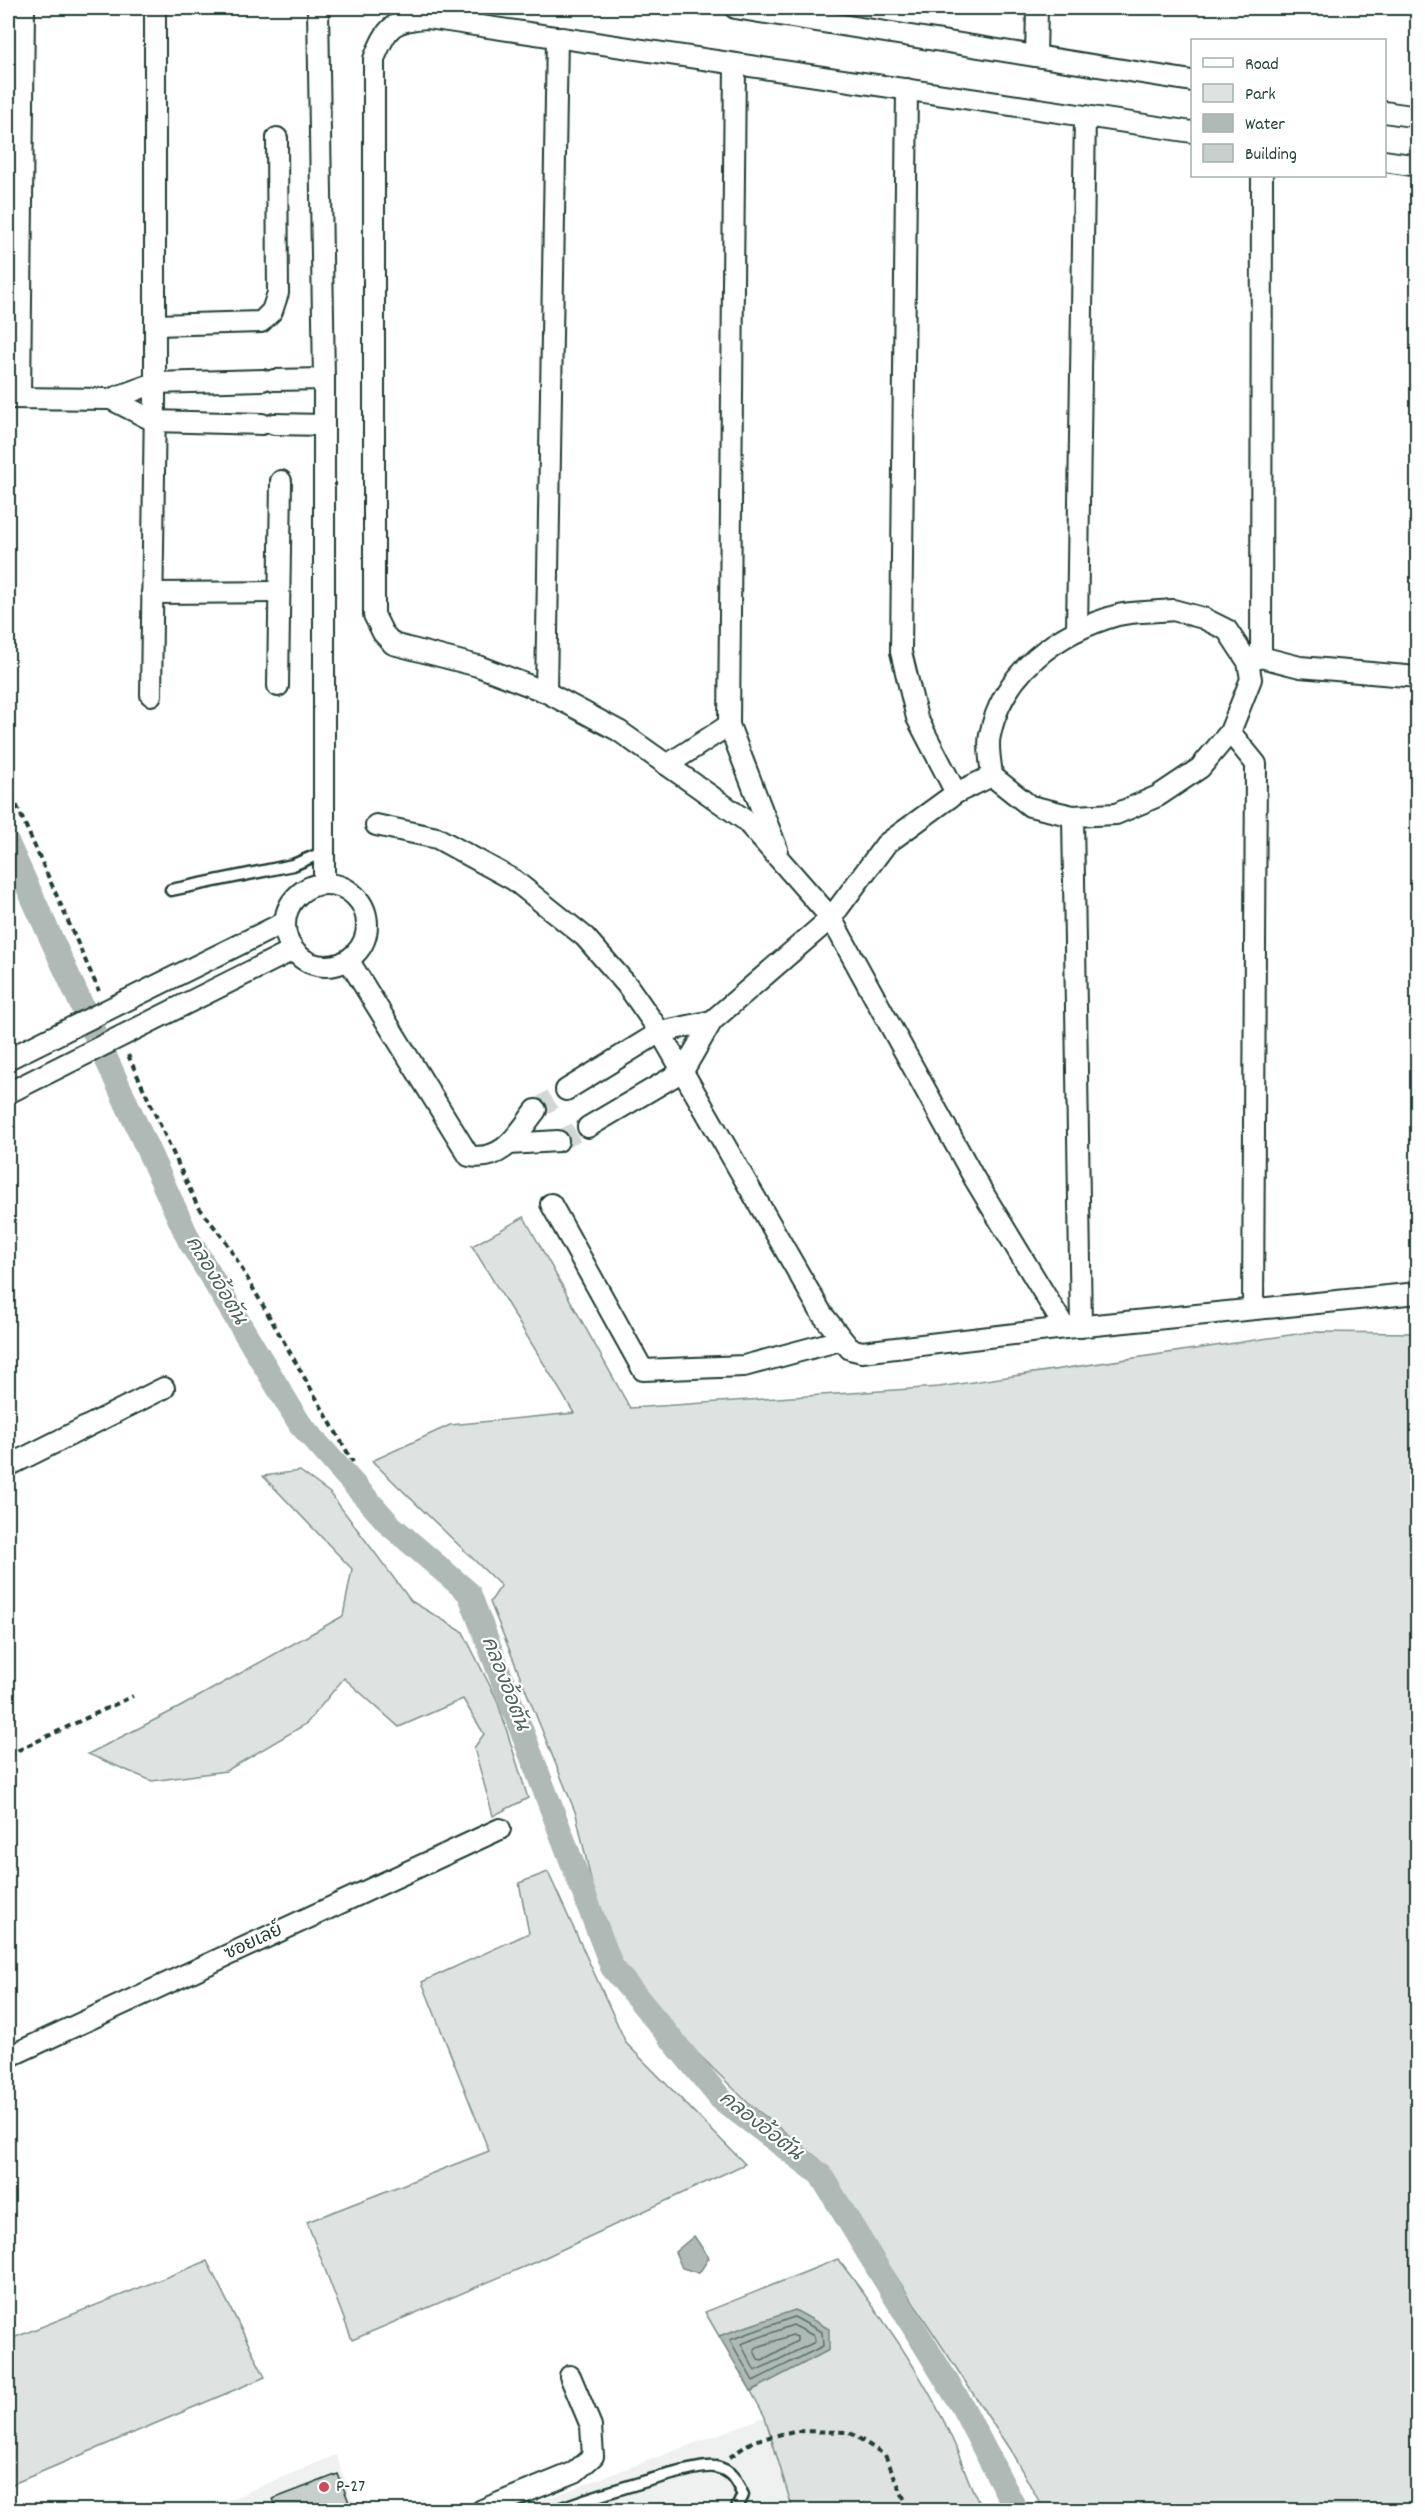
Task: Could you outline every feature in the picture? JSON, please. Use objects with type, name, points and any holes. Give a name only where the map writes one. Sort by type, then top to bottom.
[{"type":"street","points":[[24,8],[14,398],[111,399],[155,382],[324,379]]},
{"type":"street","points":[[151,695],[155,382],[155,8]]},
{"type":"street","points":[[318,8],[324,379],[324,883]]},
{"type":"street","points":[[735,8],[1191,81]]},
{"type":"street","points":[[1036,8],[1036,56]]},
{"type":"street","points":[[1073,1328],[974,1178],[831,918],[745,820],[619,731],[546,692],[478,666],[393,644],[383,633],[374,615],[376,576],[374,59],[384,34],[404,19],[428,18],[1191,132]]},
{"type":"street","points":[[546,692],[557,37]]},
{"type":"street","points":[[735,64],[729,725],[782,862]]},
{"type":"street","points":[[907,89],[901,652],[916,718],[956,793]]},
{"type":"street","points":[[1386,112],[1418,117]]},
{"type":"street","points":[[1077,630],[1085,116]]},
{"type":"street","points":[[155,325],[261,321],[272,311],[278,293],[277,138]]},
{"type":"street","points":[[1386,161],[1418,166]]},
{"type":"street","points":[[1262,177],[1254,660],[1251,679],[1230,732],[1200,768],[1158,796],[1116,814],[1074,816],[1030,806],[992,776],[989,736],[1006,690],[1034,657],[1077,630],[1119,615],[1173,610],[1203,618],[1227,630],[1254,660],[1300,667],[1418,676]]},
{"type":"street","points":[[111,399],[154,421],[324,425]]},
{"type":"street","points":[[279,686],[280,481]]},
{"type":"street","points":[[152,593],[279,592]]},
{"type":"street","points":[[667,765],[729,725]]},
{"type":"street","points":[[1230,732],[1256,764],[1253,1310]]},
{"type":"street","points":[[588,1127],[683,1071],[712,1021],[831,918],[886,844],[956,793],[992,776]]},
{"type":"street","points":[[1073,1328],[1074,816]]},
{"type":"street","points":[[376,825],[437,838],[514,880],[585,937],[627,985],[660,1032],[822,1314],[850,1349],[862,1352],[1418,1293]]},
{"type":"street","points":[[324,883],[342,886],[357,896],[366,912],[368,930],[362,948],[349,961],[338,965],[319,966],[302,959],[293,950],[287,937],[285,922],[288,907],[297,895],[309,887],[324,883]]},
{"type":"street","points":[[8,1059],[285,922]]},
{"type":"street","points":[[8,1093],[293,950]]},
{"type":"street","points":[[349,961],[469,1156],[490,1157],[509,1144],[536,1110]]},
{"type":"street","points":[[566,1090],[660,1032],[712,1021]]},
{"type":"street","points":[[509,1144],[558,1141]]},
{"type":"street","points":[[551,1204],[643,1370],[744,1366],[841,1340]]},
{"type":"street","points":[[8,1466],[164,1388]]},
{"type":"street","name":"ซอยเลย์","points":[[8,2057],[500,1828]]},
{"type":"street","points":[[482,2511],[575,2472],[593,2456],[591,2427],[570,2376]]},
{"type":"lane","points":[[171,890],[292,865],[324,852]]},
{"type":"lane","points":[[556,2511],[670,2475],[714,2467],[732,2474],[743,2494],[736,2511]]},
{"type":"lane","points":[[579,2503],[589,2511]]},
{"type":"path","points":[[8,786],[101,996]]},
{"type":"path","points":[[124,1049],[197,1205],[227,1243],[353,1462]]},
{"type":"path","points":[[8,1755],[133,1696]]},
{"type":"path","points":[[714,2467],[753,2441],[794,2431],[849,2432],[885,2455],[909,2511]]},
{"type":"shaded area","points":[[765,2417],[793,2510],[516,2510]]},
{"type":"shaded area","points":[[336,2455],[356,2510],[204,2510]]},
{"type":"green space","points":[[524,1217],[630,1408],[939,1387],[1310,1332],[1417,1333],[1417,2510],[1044,2510],[1012,2453],[819,2159],[748,2103],[675,2031],[614,1954],[596,1902],[576,1814],[490,1602],[501,1586],[372,1461],[450,1425],[574,1413],[472,1246]]},
{"type":"green space","points":[[300,1471],[330,1493],[411,1601],[463,1632],[497,1700],[528,1798],[493,1816],[474,1748],[484,1734],[463,1699],[399,1727],[344,1678],[306,1724],[226,1771],[152,1781],[88,1754],[180,1707],[343,1616],[352,1569],[263,1476]]},
{"type":"green space","points":[[548,1872],[626,2043],[745,2164],[533,2263],[352,2340],[307,2222],[489,2151],[422,1982],[529,1933],[519,1883]]},
{"type":"green space","points":[[838,2259],[886,2325],[930,2394],[983,2510],[793,2510],[765,2417],[751,2391],[829,2350],[795,2310],[719,2336],[705,2312]]},
{"type":"green space","points":[[207,2261],[265,2377],[8,2486],[8,2340]]},
{"type":"water","points":[[694,2236],[709,2258],[699,2273],[682,2268],[675,2252]]},
{"type":"water","points":[[795,2310],[829,2329],[829,2350],[751,2391],[719,2336]]},
{"type":"building","name":"P-27","points":[[338,2474],[352,2510],[278,2510],[273,2499]]},
{"type":"building","points":[[265,2505],[267,2510],[250,2510]]},
{"type":"waterway","name":"คลองอ้อตัน","points":[[8,844],[189,1240],[300,1424],[391,1526],[469,1593],[612,1967],[721,2099],[820,2174],[962,2406],[1016,2510]]},
{"type":"tunnel","points":[[536,1110],[566,1090]]},
{"type":"tunnel","points":[[558,1141],[588,1127]]},
{"type":"place","name":"P-27","points":[[324,2487]]}]
